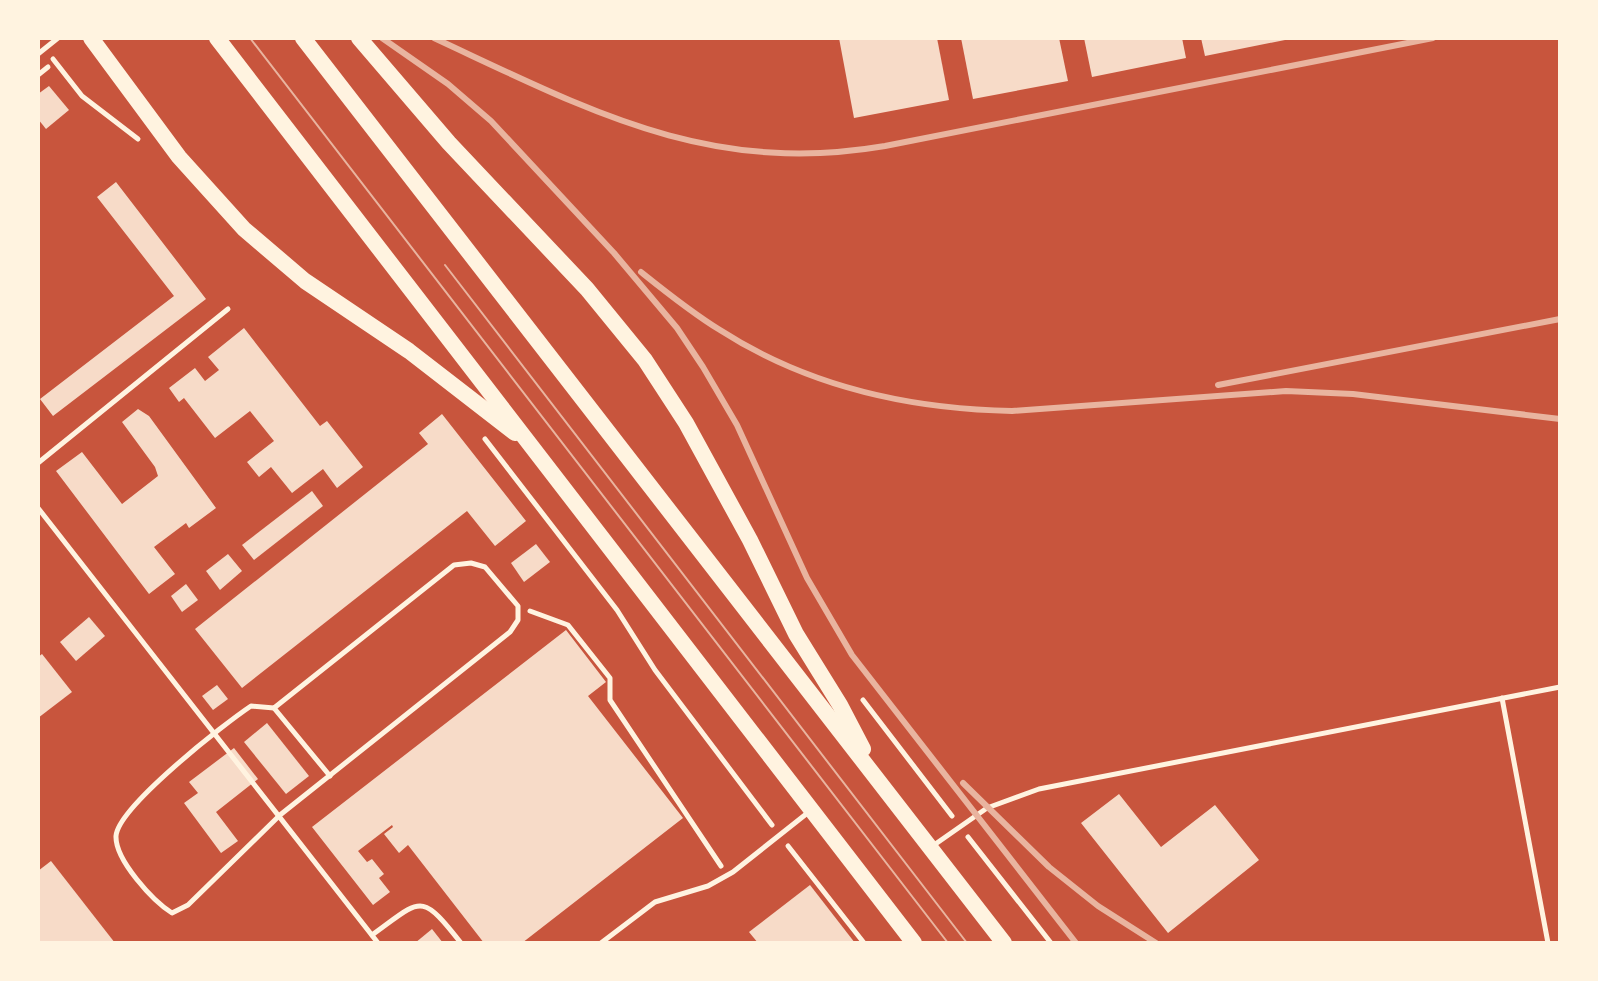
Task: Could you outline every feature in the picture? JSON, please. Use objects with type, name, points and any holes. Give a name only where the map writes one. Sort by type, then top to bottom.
[{"type":"main road","points":[[91,38],[179,157],[244,229],[305,281],[420,358],[529,443]]},
{"type":"main road","points":[[217,38],[914,943]]},
{"type":"main road","points":[[303,38],[1004,943]]},
{"type":"main road","points":[[359,38],[449,143],[597,299],[645,360],[686,423],[750,540],[783,611],[840,705],[877,780]]},
{"type":"lane","points":[[38,54],[58,38]]},
{"type":"lane","points":[[38,463],[228,309]]},
{"type":"lane","points":[[38,508],[378,943]]},
{"type":"lane","points":[[471,563],[485,567],[518,606],[518,620],[510,632],[280,815],[188,905],[172,913],[156,902],[118,851],[116,835],[120,823],[215,731],[251,706],[274,708],[454,565],[471,563]]},
{"type":"lane","points":[[930,848],[987,808],[1039,789],[1560,687]]},
{"type":"lane","points":[[1502,698],[1548,943]]},
{"type":"lane","points":[[274,708],[330,776]]},
{"type":"lane","points":[[601,943],[655,902],[708,886],[727,875],[811,810]]},
{"type":"lane","points":[[372,935],[413,905],[425,906],[440,916],[461,943]]},
{"type":"path","points":[[580,561],[617,610],[655,670],[864,943]]},
{"type":"path","points":[[518,606],[568,625],[610,678],[610,700],[727,875]]},
{"type":"path","points":[[960,826],[1051,943]]},
{"type":"building","points":[[839,38],[937,38],[949,100],[854,118]]},
{"type":"building","points":[[961,38],[1059,38],[1068,81],[973,99]]},
{"type":"building","points":[[1084,38],[1182,38],[1186,58],[1092,77]]},
{"type":"building","points":[[1201,38],[1290,38],[1290,39],[1205,56]]},
{"type":"building","points":[[49,86],[69,110],[46,129],[38,119],[38,94]]},
{"type":"building","points":[[116,182],[206,299],[53,416],[40,399],[174,296],[97,197]]},
{"type":"building","points":[[244,328],[320,426],[327,421],[363,467],[337,488],[323,469],[292,493],[271,467],[259,477],[247,462],[274,441],[250,411],[215,438],[184,398],[179,402],[169,388],[195,368],[205,381],[219,370],[208,357]]},
{"type":"building","points":[[138,409],[149,416],[216,508],[189,528],[186,523],[154,547],[175,574],[149,594],[56,471],[82,452],[122,504],[158,476],[155,467],[122,422]]},
{"type":"building","points":[[442,414],[526,521],[495,546],[467,511],[242,688],[195,629],[428,444],[419,433]]},
{"type":"building","points":[[312,491],[323,506],[254,560],[242,545]]},
{"type":"building","points":[[536,544],[550,562],[524,582],[511,563]]},
{"type":"building","points":[[228,554],[242,571],[220,590],[206,571]]},
{"type":"building","points":[[186,584],[198,600],[182,612],[171,596]]},
{"type":"building","points":[[89,617],[105,636],[76,661],[60,642]]},
{"type":"building","points":[[566,630],[606,682],[588,696],[683,818],[522,943],[484,943],[408,845],[399,853],[384,834],[392,825],[358,851],[367,862],[372,859],[384,874],[379,878],[390,892],[373,905],[312,827]]},
{"type":"building","points":[[42,654],[72,692],[38,718],[38,657]]},
{"type":"building","points":[[217,685],[228,699],[213,710],[202,696]]},
{"type":"building","points":[[267,723],[309,776],[286,794],[244,742]]},
{"type":"building","points":[[234,748],[258,779],[216,812],[238,841],[221,853],[184,803],[198,793],[189,782]]},
{"type":"building","points":[[1119,794],[1161,847],[1215,805],[1259,860],[1168,933],[1081,823]]},
{"type":"building","points":[[51,861],[115,943],[38,943],[38,871]]},
{"type":"building","points":[[810,885],[855,943],[758,943],[749,932]]},
{"type":"building","points":[[432,929],[443,943],[415,943]]},
{"type":"tram line","points":[[250,38],[948,943]]},
{"type":"tram line","points":[[445,265],[967,943]]},
{"type":"railway","points":[[382,38],[448,84],[491,121],[614,253],[677,328],[737,425],[807,578],[852,655],[1076,943]]},
{"type":"railway","points":[[434,38],[598,112],[651,130],[705,144],[762,152],[821,153],[885,146],[1433,38]]},
{"type":"railway","points":[[641,272],[679,302],[753,349],[823,380],[897,399],[1012,411],[1286,391],[1353,394],[1560,419]]},
{"type":"railway","points":[[1218,385],[1560,319]]},
{"type":"railway","points":[[963,783],[1049,867],[1098,906],[1156,943]]}]
